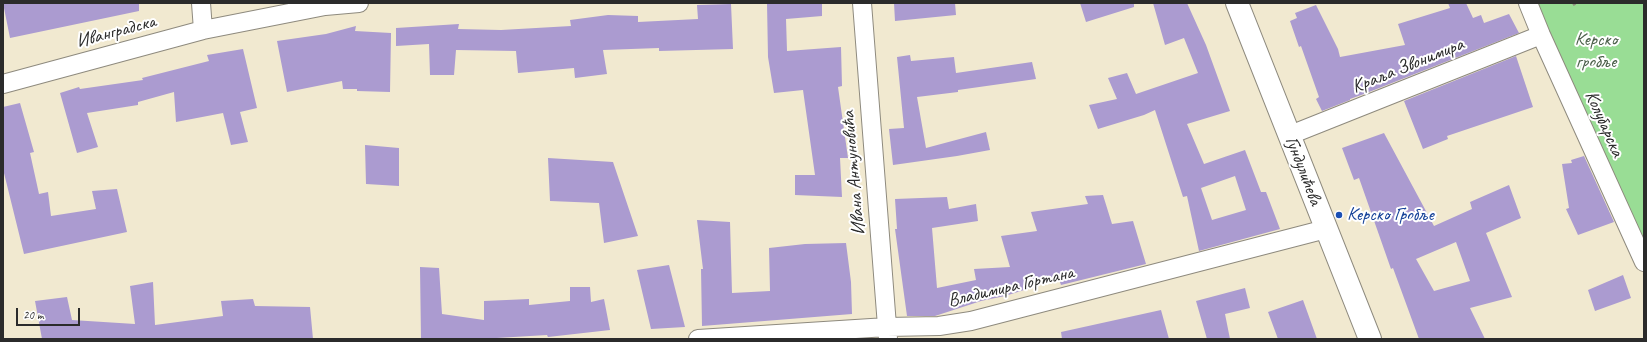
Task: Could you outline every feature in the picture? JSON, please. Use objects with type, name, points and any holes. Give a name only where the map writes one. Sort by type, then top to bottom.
[{"type":"street","points":[[201,3],[203,30]]},
{"type":"street","name":"Иванградска","points":[[3,84],[203,30],[325,6],[359,3]]},
{"type":"street","name":"Ивана Антуновића","points":[[862,3],[888,333]]},
{"type":"street","name":"Гундулићева","points":[[1237,3],[1370,339]]},
{"type":"street","name":"Колубарска","points":[[1528,3],[1541,35],[1644,262]]},
{"type":"street","name":"Краља Звонимира","points":[[1290,135],[1541,35]]},
{"type":"street","name":"Владимира Гортана","points":[[698,339],[888,333],[971,321],[1326,229]]},
{"type":"green space","name":"Керско гробље","points":[[1522,3],[1644,3],[1644,258]]},
{"type":"building","points":[[3,3],[139,3],[139,11],[10,38]]},
{"type":"building","points":[[767,3],[822,3],[822,16],[786,19],[787,51],[841,47],[842,86],[838,87],[848,158],[840,158],[842,197],[795,195],[795,175],[815,175],[803,90],[774,93],[768,57]]},
{"type":"building","points":[[894,3],[955,3],[956,15],[895,21]]},
{"type":"building","points":[[1080,3],[1134,3],[1134,7],[1086,22]]},
{"type":"building","points":[[1153,3],[1187,3],[1206,45],[1230,111],[1187,124],[1204,164],[1245,150],[1261,192],[1266,192],[1280,229],[1199,251],[1187,196],[1183,197],[1155,110],[1144,115],[1098,129],[1089,105],[1117,99],[1108,78],[1127,73],[1136,94],[1198,73],[1184,38],[1165,45]],"holes":[[[1235,176],[1246,210],[1212,220],[1201,188]]]},
{"type":"building","points":[[1448,3],[1466,3],[1473,18],[1481,15],[1484,23],[1509,14],[1519,33],[1322,111],[1316,99],[1319,97],[1301,46],[1299,47],[1290,21],[1297,18],[1295,13],[1316,5],[1338,49],[1340,57],[1405,45],[1398,24],[1450,8]]},
{"type":"building","points":[[731,4],[733,49],[659,51],[659,48],[603,50],[607,74],[575,78],[574,68],[518,73],[516,51],[456,50],[454,75],[430,75],[429,44],[396,46],[396,28],[459,24],[458,29],[501,30],[571,26],[570,20],[608,15],[638,16],[638,22],[698,19],[697,5]]},
{"type":"building","points":[[356,26],[355,31],[391,33],[390,92],[343,89],[342,81],[287,92],[277,41],[326,34]]},
{"type":"building","points":[[243,49],[257,108],[240,112],[248,142],[231,145],[223,113],[176,122],[174,92],[138,102],[138,105],[87,113],[98,147],[77,153],[60,93],[79,87],[80,89],[143,80],[142,78],[209,61],[207,55]]},
{"type":"building","points":[[910,55],[911,61],[954,57],[956,73],[1032,62],[1036,79],[917,97],[926,148],[986,132],[990,150],[893,165],[889,129],[904,128],[897,57]]},
{"type":"building","points":[[1516,56],[1533,107],[1447,136],[1448,139],[1423,149],[1404,101]]},
{"type":"building","points":[[20,103],[34,152],[30,153],[39,194],[48,192],[51,216],[96,209],[92,191],[117,189],[127,232],[24,254],[3,169],[3,107]]},
{"type":"building","points":[[1384,133],[1434,226],[1472,209],[1470,202],[1509,185],[1521,218],[1486,233],[1512,297],[1470,308],[1485,339],[1419,339],[1393,268],[1391,269],[1359,178],[1354,180],[1342,148]],"holes":[[[1456,242],[1470,281],[1434,291],[1416,259]]]},
{"type":"building","points":[[365,145],[399,148],[399,186],[366,184]]},
{"type":"building","points":[[1584,156],[1614,222],[1578,235],[1566,209],[1569,208],[1562,164],[1572,163],[1571,160]]},
{"type":"building","points":[[548,158],[613,162],[638,236],[604,243],[599,203],[550,201]]},
{"type":"building","points":[[1103,195],[1112,224],[1133,221],[1146,264],[1061,285],[1059,279],[1005,296],[981,301],[935,316],[907,316],[895,229],[897,229],[895,199],[947,197],[949,209],[976,204],[978,221],[932,228],[937,288],[976,280],[974,269],[1010,267],[1001,236],[1037,231],[1031,212],[1088,204],[1085,196]]},
{"type":"building","points":[[697,220],[730,222],[732,293],[770,291],[769,248],[805,244],[846,243],[851,282],[852,314],[702,326],[701,269],[703,269]]},
{"type":"building","points":[[669,265],[685,327],[651,329],[637,270]]},
{"type":"building","points":[[420,267],[439,268],[442,314],[484,320],[484,301],[529,299],[529,305],[570,301],[570,287],[590,287],[591,302],[604,299],[610,330],[548,337],[547,335],[480,339],[421,339]]},
{"type":"building","points":[[1623,275],[1631,298],[1595,311],[1588,290]]},
{"type":"building","points":[[153,282],[155,325],[223,316],[221,301],[253,299],[255,306],[310,307],[313,339],[42,339],[35,301],[67,297],[72,320],[135,324],[130,286]]},
{"type":"building","points":[[1245,288],[1250,308],[1225,314],[1230,339],[1207,339],[1196,301]]},
{"type":"building","points":[[1303,300],[1317,339],[1278,339],[1268,312]]},
{"type":"building","points":[[1161,310],[1169,339],[1062,339],[1061,332]]},
{"type":"place","name":"Керско Гробље","points":[[1339,215]]}]
